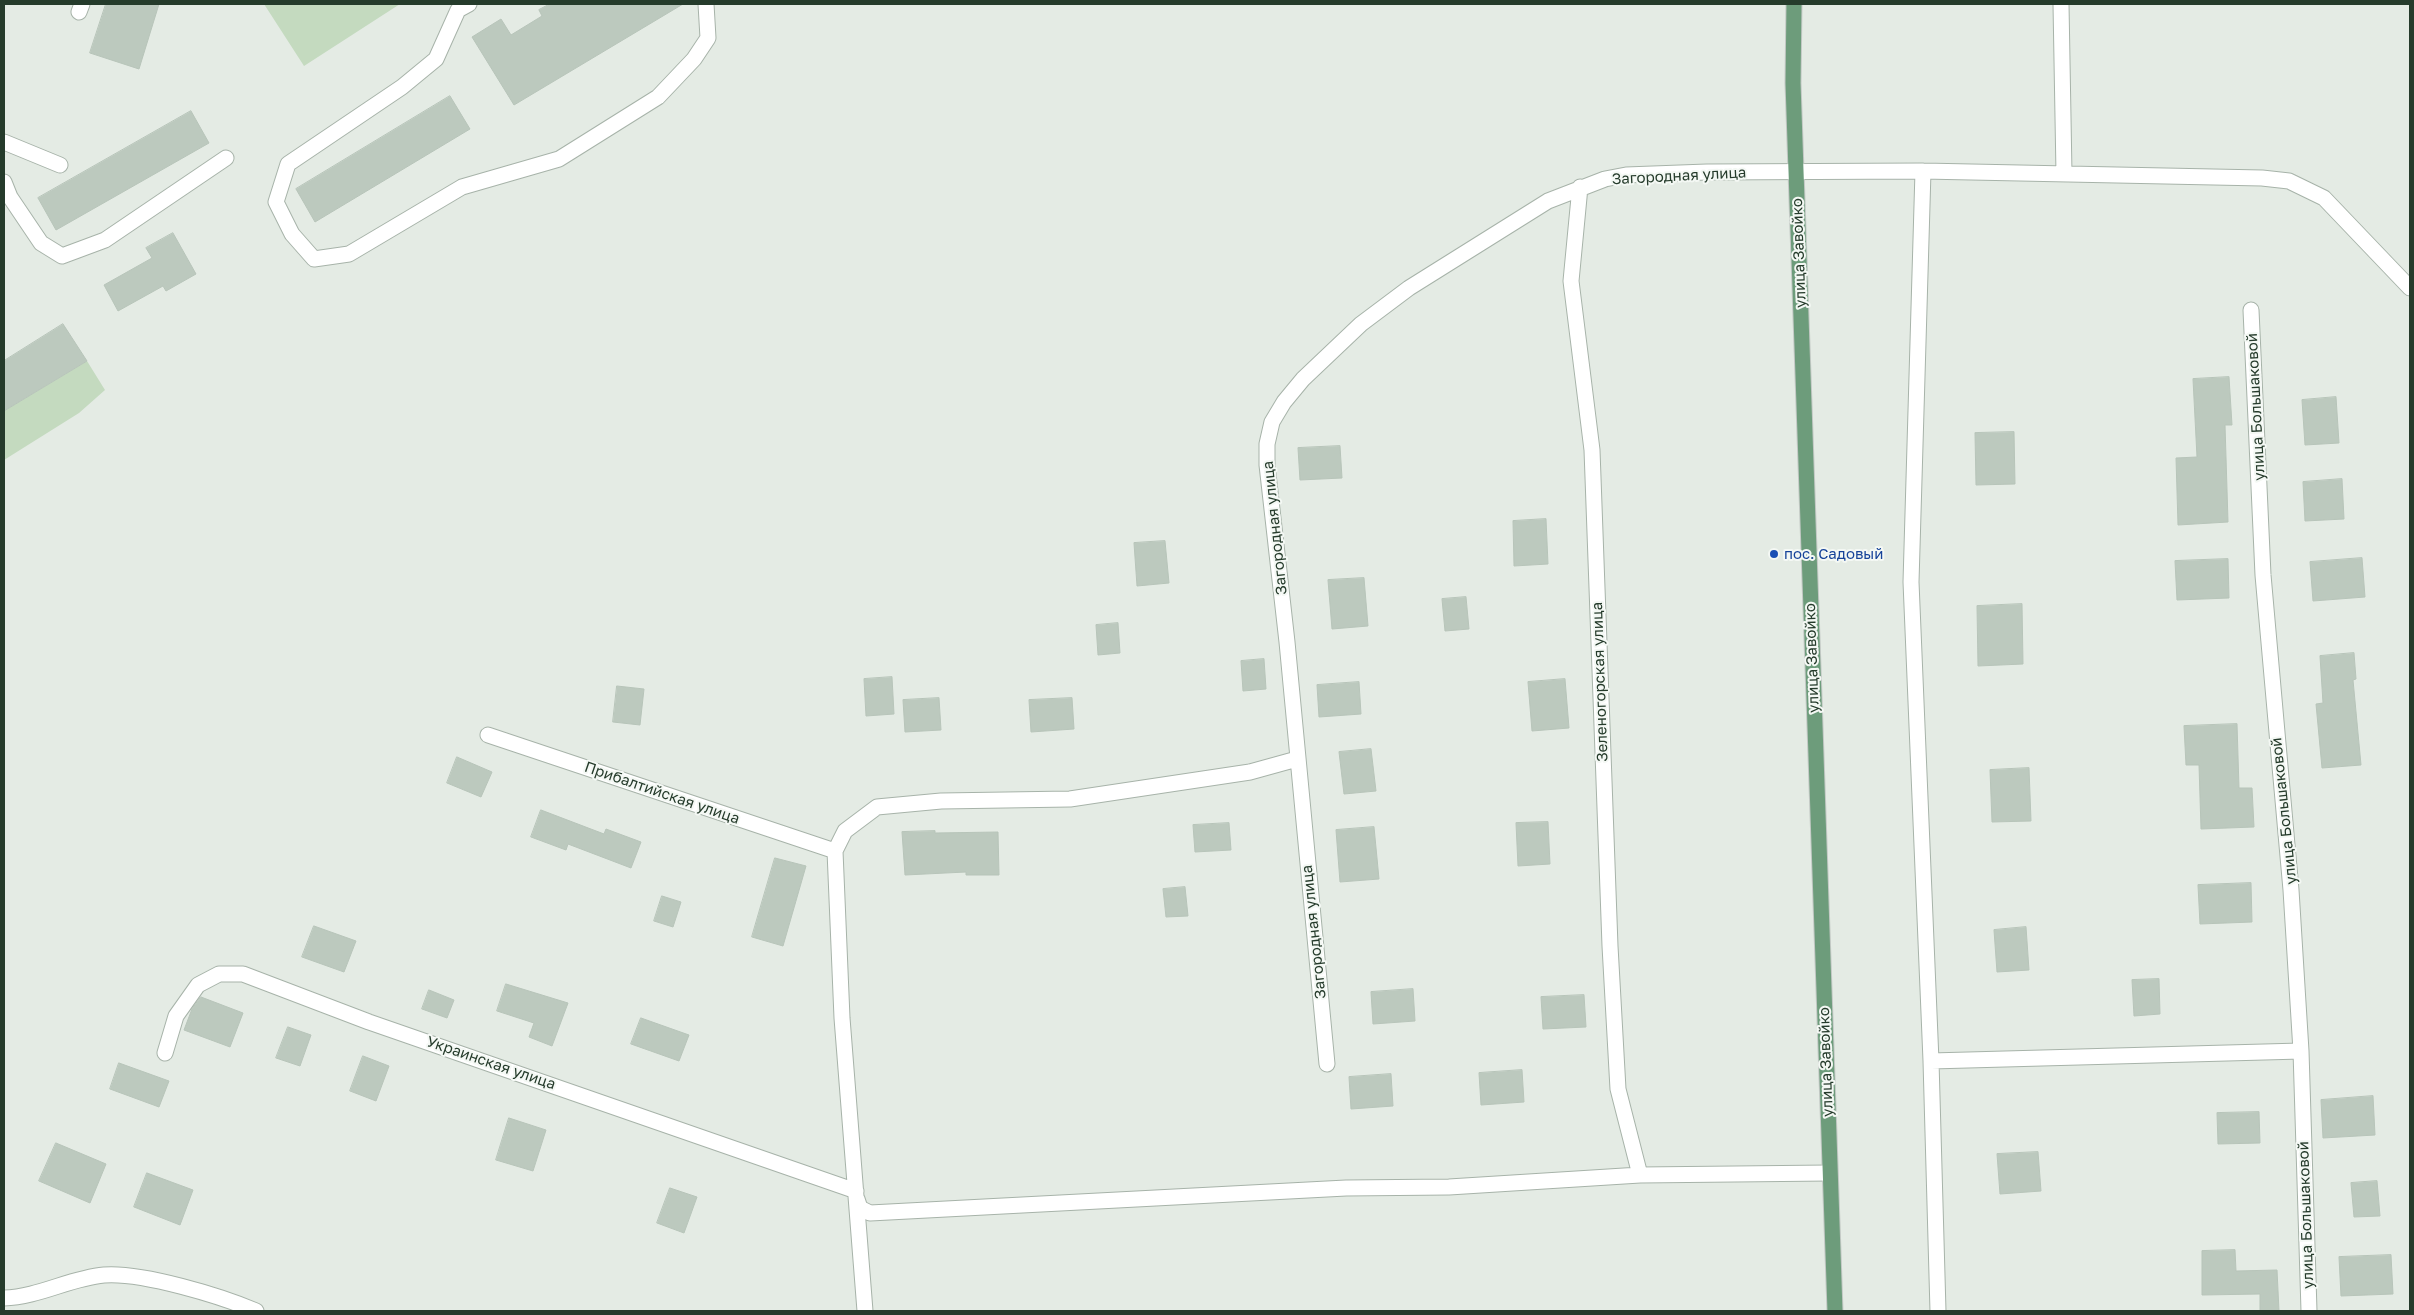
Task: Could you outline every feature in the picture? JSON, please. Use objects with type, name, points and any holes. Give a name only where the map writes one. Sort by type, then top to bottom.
[{"type":"main road","name":"улица Завойко","points":[[1794,4],[1793,83],[1835,1311]]},
{"type":"street","points":[[468,4],[458,10],[436,59],[402,87],[288,164],[276,202],[292,234],[314,259],[349,254],[462,187],[560,159],[658,97],[694,59],[708,38],[706,4]]},
{"type":"street","points":[[2061,4],[2064,174]]},
{"type":"street","points":[[4,142],[60,165]]},
{"type":"street","points":[[4,182],[10,197],[41,243],[62,256],[105,240],[226,158]]},
{"type":"street","points":[[1923,171],[1911,582],[1931,1061],[1938,1311]]},
{"type":"street","name":"Загородная улица","points":[[1327,1064],[1276,536],[1267,465],[1267,444],[1272,422],[1284,402],[1303,379],[1361,324],[1409,288],[1548,201],[1580,187],[1626,175],[1923,171],[2262,178],[2295,183],[2317,194],[2332,206],[2410,288]]},
{"type":"street","name":"Зеленогорская улица","points":[[1580,187],[1571,281],[1592,450],[1610,946],[1618,1089],[1640,1175]]},
{"type":"street","name":"улица Большаковой","points":[[2251,310],[2263,575],[2291,890],[2300,1050],[2309,1311]]},
{"type":"street","name":"Прибалтийская улица","points":[[488,735],[836,851]]},
{"type":"street","points":[[865,1311],[842,1018],[836,851],[845,831],[877,806],[1078,798],[1250,772],[1297,758]]},
{"type":"street","name":"Украинская улица","points":[[165,1053],[176,1016],[198,985],[219,974],[243,974],[369,1022],[856,1195],[863,1210],[870,1213],[1346,1188],[1448,1187],[1640,1175],[1829,1173]]},
{"type":"street","points":[[1931,1061],[2300,1050]]},
{"type":"street","points":[[4,1298],[21,1297],[104,1275],[142,1277],[240,1304],[256,1311]]},
{"type":"green space","points":[[264,4],[400,4],[304,66]]},
{"type":"green space","points":[[87,361],[105,390],[79,413],[4,460],[4,411]]},
{"type":"building","points":[[106,4],[159,4],[139,69],[90,53]]},
{"type":"building","points":[[550,4],[683,4],[514,105],[472,37],[501,19],[511,35],[542,16],[539,10]]},
{"type":"building","points":[[450,96],[470,129],[315,222],[296,189]]},
{"type":"building","points":[[191,111],[209,143],[56,230],[38,198]]},
{"type":"building","points":[[173,233],[196,274],[166,291],[163,286],[118,311],[104,285],[152,258],[146,248]]},
{"type":"building","points":[[63,324],[87,361],[4,411],[4,361]]},
{"type":"building","points":[[2229,377],[2232,425],[2225,425],[2228,522],[2178,525],[2176,458],[2197,457],[2193,379]]},
{"type":"building","points":[[2336,397],[2339,443],[2305,445],[2302,400]]},
{"type":"building","points":[[2014,432],[2015,484],[1976,485],[1975,433]]},
{"type":"building","points":[[1340,446],[1342,478],[1300,480],[1298,448]]},
{"type":"building","points":[[2342,479],[2344,519],[2305,521],[2303,482]]},
{"type":"building","points":[[1546,519],[1548,564],[1514,566],[1513,521]]},
{"type":"building","points":[[1165,541],[1169,583],[1137,586],[1134,543]]},
{"type":"building","points":[[2362,558],[2365,597],[2313,601],[2310,562]]},
{"type":"building","points":[[2228,559],[2229,598],[2177,600],[2175,561]]},
{"type":"building","points":[[1364,578],[1368,626],[1332,629],[1328,580]]},
{"type":"building","points":[[1466,597],[1469,629],[1445,631],[1442,599]]},
{"type":"building","points":[[2022,604],[2023,664],[1978,666],[1977,606]]},
{"type":"building","points":[[1118,623],[1120,653],[1098,655],[1096,625]]},
{"type":"building","points":[[2354,653],[2356,679],[2353,680],[2361,765],[2322,768],[2316,704],[2323,703],[2320,656]]},
{"type":"building","points":[[1264,659],[1266,689],[1243,691],[1241,661]]},
{"type":"building","points":[[892,677],[894,714],[866,716],[864,679]]},
{"type":"building","points":[[1565,679],[1569,728],[1532,731],[1528,682]]},
{"type":"building","points":[[1359,682],[1361,714],[1319,717],[1317,685]]},
{"type":"building","points":[[617,686],[644,689],[640,725],[613,722]]},
{"type":"building","points":[[939,698],[941,730],[905,732],[903,700]]},
{"type":"building","points":[[1072,698],[1074,729],[1031,732],[1029,700]]},
{"type":"building","points":[[2237,724],[2239,788],[2252,788],[2254,827],[2201,829],[2199,765],[2186,765],[2184,726]]},
{"type":"building","points":[[1371,749],[1376,791],[1344,794],[1339,752]]},
{"type":"building","points":[[457,757],[492,772],[481,797],[447,783]]},
{"type":"building","points":[[2029,768],[2031,821],[1992,822],[1990,770]]},
{"type":"building","points":[[541,810],[604,834],[606,829],[641,842],[631,868],[568,844],[566,850],[531,837]]},
{"type":"building","points":[[1548,822],[1550,864],[1518,866],[1516,823]]},
{"type":"building","points":[[1229,823],[1231,850],[1195,852],[1193,825]]},
{"type":"building","points":[[1374,827],[1379,879],[1340,882],[1336,830]]},
{"type":"building","points":[[935,831],[935,833],[998,832],[999,875],[966,875],[966,872],[905,875],[902,832]]},
{"type":"building","points":[[775,858],[806,866],[783,946],[752,937]]},
{"type":"building","points":[[2251,883],[2252,922],[2200,924],[2198,885]]},
{"type":"building","points":[[1185,887],[1188,916],[1166,917],[1163,889]]},
{"type":"building","points":[[662,896],[681,902],[673,927],[654,921]]},
{"type":"building","points":[[314,926],[356,941],[344,972],[302,957]]},
{"type":"building","points":[[2026,927],[2029,970],[1997,972],[1994,930]]},
{"type":"building","points":[[2159,979],[2160,1014],[2134,1016],[2132,980]]},
{"type":"building","points":[[506,984],[568,1003],[552,1046],[529,1037],[534,1023],[497,1011]]},
{"type":"building","points":[[1413,989],[1415,1021],[1373,1024],[1371,992]]},
{"type":"building","points":[[429,990],[454,1000],[447,1018],[422,1009]]},
{"type":"building","points":[[1584,995],[1586,1027],[1543,1029],[1541,997]]},
{"type":"building","points":[[201,997],[243,1013],[230,1047],[184,1030],[192,1009]]},
{"type":"building","points":[[641,1018],[689,1035],[679,1061],[631,1044]]},
{"type":"building","points":[[288,1027],[311,1035],[300,1066],[276,1058]]},
{"type":"building","points":[[363,1056],[389,1066],[376,1101],[350,1091]]},
{"type":"building","points":[[119,1063],[169,1081],[159,1107],[110,1089]]},
{"type":"building","points":[[1522,1070],[1524,1102],[1481,1105],[1479,1073]]},
{"type":"building","points":[[1391,1074],[1393,1106],[1351,1109],[1349,1077]]},
{"type":"building","points":[[2373,1096],[2375,1135],[2323,1138],[2321,1100]]},
{"type":"building","points":[[2259,1112],[2260,1143],[2218,1144],[2217,1113]]},
{"type":"building","points":[[509,1118],[546,1130],[533,1171],[496,1160]]},
{"type":"building","points":[[56,1143],[106,1164],[90,1203],[39,1181]]},
{"type":"building","points":[[2038,1152],[2041,1191],[2000,1194],[1997,1154]]},
{"type":"building","points":[[147,1173],[193,1190],[180,1225],[134,1207]]},
{"type":"building","points":[[2377,1181],[2380,1216],[2354,1217],[2351,1183]]},
{"type":"building","points":[[670,1188],[697,1197],[684,1233],[657,1223]]},
{"type":"building","points":[[2235,1250],[2236,1271],[2277,1270],[2279,1311],[2260,1311],[2260,1294],[2202,1295],[2202,1251]]},
{"type":"building","points":[[2391,1255],[2393,1294],[2341,1296],[2339,1257]]},
{"type":"place","name":"пос. Садовый","points":[[1774,554]]}]
